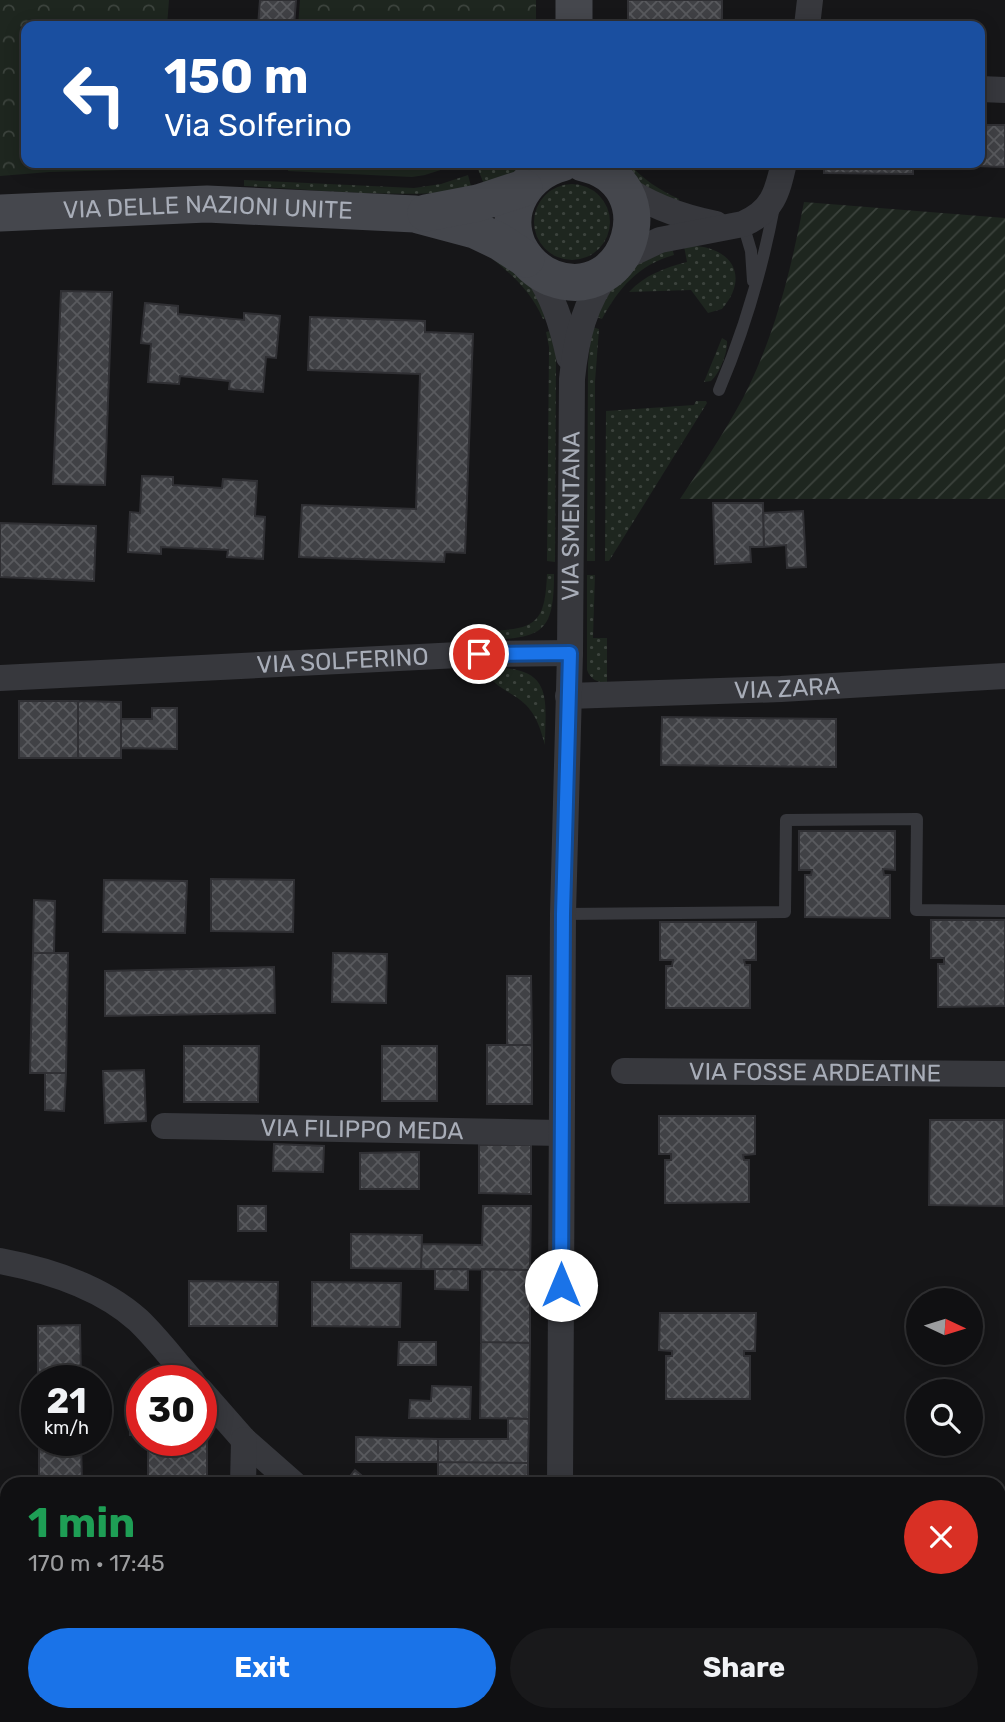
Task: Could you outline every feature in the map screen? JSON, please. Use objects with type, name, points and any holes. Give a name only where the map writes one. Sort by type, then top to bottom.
[{"type":"street","points":[[574,0],[574,21]]},
{"type":"street","points":[[808,21],[810,0]]},
{"type":"street","points":[[985,89],[1005,89]]},
{"type":"street","points":[[415,215],[447,210],[531,178],[547,168]]},
{"type":"street","points":[[605,172],[645,201],[666,210],[736,225]]},
{"type":"street","points":[[605,172],[629,200],[632,217],[631,235],[617,262]]},
{"type":"street","points":[[415,215],[475,230],[500,242],[551,277],[571,282],[592,279],[617,262],[660,240],[736,225],[764,212],[770,205],[781,173]]},
{"type":"street","points":[[529,263],[516,240],[513,220],[517,200],[531,178]]},
{"type":"street","name":"VIA DELLE NAZIONI UNITE","points":[[0,213],[207,204],[415,215]]},
{"type":"street","name":"VIA SMENTANA","points":[[570,653],[572,379],[577,337],[594,292],[617,262]]},
{"type":"street","name":"VIA SMENTANA","points":[[529,263],[544,283],[561,320],[572,379]]},
{"type":"street","points":[[560,1477],[563,914],[570,653]]},
{"type":"street","name":"VIA SOLFERINO","points":[[0,678],[466,655],[570,653]]},
{"type":"street","name":"VIA ZARA","points":[[568,696],[768,690],[1005,676]]},
{"type":"street","name":"VIA FOSSE ARDEATINE","points":[[624,1071],[1005,1074]]},
{"type":"street","name":"VIA FILIPPO MEDA","points":[[164,1126],[561,1133]]},
{"type":"street","points":[[0,1261],[34,1268],[96,1291],[137,1320],[178,1365]]},
{"type":"street","points":[[217,1409],[244,1440],[286,1477]]},
{"type":"street","points":[[243,1477],[244,1440]]},
{"type":"lane","points":[[719,390],[749,309],[768,238],[781,173]]},
{"type":"lane","points":[[736,225],[751,251],[753,271],[749,309]]},
{"type":"lane","points":[[563,914],[785,912],[786,820],[917,819],[916,910],[1005,911]]},
{"type":"green space","points":[[0,0],[169,0],[167,21],[21,21],[21,168],[158,169],[0,176]]},
{"type":"green space","points":[[300,0],[536,0],[536,21],[298,21]]},
{"type":"green space","points":[[288,168],[447,168],[412,177],[288,171]]},
{"type":"green space","points":[[521,168],[512,176],[485,187],[478,169]]},
{"type":"green space","points":[[622,168],[633,168],[652,184],[679,199],[677,204],[641,185]]},
{"type":"green space","points":[[468,175],[472,190],[444,193],[358,193],[244,186],[244,180],[414,188],[441,184]]},
{"type":"green space","points":[[580,184],[593,190],[604,201],[610,214],[608,237],[593,254],[580,260],[564,260],[551,254],[536,237],[534,214],[540,201],[557,186]]},
{"type":"green space","points":[[804,202],[1005,218],[1005,499],[680,499],[728,424],[754,375],[781,302]]},
{"type":"green space","points":[[684,246],[699,246],[712,250],[731,263],[735,272],[735,284],[722,309],[708,313],[691,290],[629,292],[655,273],[687,262]]},
{"type":"green space","points":[[672,248],[674,255],[650,265],[631,279],[615,297],[602,319],[594,316],[625,270]]},
{"type":"green space","points":[[491,258],[522,272],[549,317],[543,319],[521,285]]},
{"type":"green space","points":[[592,327],[599,329],[595,382],[595,561],[587,561],[588,363]]},
{"type":"green space","points":[[553,330],[556,354],[555,562],[547,561],[549,347],[546,332]]},
{"type":"green space","points":[[722,338],[727,341],[723,362],[711,381],[704,382]]},
{"type":"green space","points":[[696,401],[707,403],[609,561],[605,561],[606,411],[694,405]]},
{"type":"green space","points":[[547,574],[554,574],[553,593],[548,620],[541,628],[533,634],[521,637],[487,640],[487,631],[527,626],[534,621],[544,604]]},
{"type":"green space","points":[[587,575],[595,575],[593,638],[607,638],[607,683],[595,680],[587,670]]},
{"type":"green space","points":[[487,669],[519,670],[539,683],[545,703],[545,745],[530,709],[493,680]]},
{"type":"building","points":[[260,0],[296,0],[294,21],[258,21]]},
{"type":"building","points":[[628,0],[722,0],[722,21],[628,21]]},
{"type":"building","points":[[985,125],[1005,125],[1005,167],[985,166]]},
{"type":"building","points":[[824,168],[913,168],[913,174],[824,173]]},
{"type":"building","points":[[61,291],[112,292],[105,485],[53,484]]},
{"type":"building","points":[[145,303],[178,306],[178,314],[244,320],[244,313],[280,316],[276,358],[266,357],[263,392],[229,389],[230,381],[180,376],[179,384],[148,382],[151,344],[141,343]]},
{"type":"building","points":[[310,317],[425,321],[425,332],[473,334],[465,553],[445,552],[444,562],[299,557],[302,505],[416,509],[420,374],[308,370]]},
{"type":"building","points":[[142,476],[173,477],[173,485],[222,488],[223,479],[257,481],[255,516],[265,517],[263,559],[227,557],[228,550],[161,547],[161,554],[128,552],[130,512],[140,513]]},
{"type":"building","points":[[713,503],[763,503],[764,547],[750,547],[751,562],[715,564]]},
{"type":"building","points":[[803,511],[806,567],[787,568],[786,545],[764,547],[763,513]]},
{"type":"building","points":[[0,523],[96,526],[94,581],[0,577]]},
{"type":"building","points":[[19,701],[78,701],[78,758],[19,758]]},
{"type":"building","points":[[78,701],[121,702],[121,758],[78,758]]},
{"type":"building","points":[[152,708],[177,708],[177,749],[121,748],[121,719],[152,719]]},
{"type":"building","points":[[662,717],[836,719],[836,767],[661,765]]},
{"type":"building","points":[[799,831],[895,831],[895,870],[883,869],[884,875],[890,875],[890,918],[805,917],[805,875],[811,875],[812,870],[799,870]]},
{"type":"building","points":[[211,879],[294,880],[293,932],[211,931]]},
{"type":"building","points":[[104,880],[187,881],[185,933],[103,932]]},
{"type":"building","points":[[34,900],[55,901],[54,953],[33,953]]},
{"type":"building","points":[[931,920],[1005,920],[1005,1006],[938,1007],[938,964],[944,964],[944,958],[931,958]]},
{"type":"building","points":[[660,922],[756,922],[756,960],[744,960],[745,965],[750,965],[750,1008],[666,1008],[666,966],[672,966],[673,960],[660,960]]},
{"type":"building","points":[[33,953],[68,953],[66,1073],[30,1073]]},
{"type":"building","points":[[333,953],[387,954],[386,1003],[332,1002]]},
{"type":"building","points":[[274,967],[275,1013],[105,1016],[105,971]]},
{"type":"building","points":[[507,976],[531,976],[532,1045],[507,1045]]},
{"type":"building","points":[[487,1045],[532,1045],[532,1104],[487,1104]]},
{"type":"building","points":[[184,1046],[259,1046],[258,1102],[184,1102]]},
{"type":"building","points":[[382,1046],[437,1046],[437,1101],[382,1101]]},
{"type":"building","points":[[144,1070],[146,1121],[105,1123],[103,1071]]},
{"type":"building","points":[[45,1073],[66,1073],[64,1111],[45,1110]]},
{"type":"building","points":[[659,1116],[755,1116],[755,1154],[743,1155],[744,1160],[749,1160],[749,1202],[665,1203],[665,1160],[671,1160],[671,1154],[659,1154]]},
{"type":"building","points":[[930,1120],[1004,1120],[1004,1206],[929,1205]]},
{"type":"building","points":[[274,1144],[324,1146],[323,1172],[273,1171]]},
{"type":"building","points":[[479,1145],[531,1145],[531,1194],[479,1193]]},
{"type":"building","points":[[419,1152],[419,1189],[360,1189],[360,1153]]},
{"type":"building","points":[[238,1206],[266,1206],[266,1231],[238,1231]]},
{"type":"building","points":[[483,1206],[531,1206],[530,1270],[421,1269],[422,1244],[482,1245]]},
{"type":"building","points":[[351,1234],[422,1235],[421,1269],[351,1268]]},
{"type":"building","points":[[435,1269],[468,1269],[468,1290],[435,1289]]},
{"type":"building","points":[[482,1269],[530,1270],[530,1343],[481,1342]]},
{"type":"building","points":[[189,1281],[278,1282],[277,1326],[189,1326]]},
{"type":"building","points":[[312,1282],[401,1283],[400,1327],[312,1326]]},
{"type":"building","points":[[660,1313],[756,1313],[755,1351],[744,1351],[744,1356],[750,1356],[750,1399],[666,1399],[666,1356],[672,1356],[672,1351],[659,1350]]},
{"type":"building","points":[[80,1325],[81,1365],[38,1365],[38,1326]]},
{"type":"building","points":[[399,1342],[436,1342],[436,1365],[398,1365]]},
{"type":"building","points":[[481,1342],[530,1343],[529,1419],[480,1418]]},
{"type":"building","points":[[432,1386],[471,1387],[470,1419],[409,1418],[410,1400],[431,1401]]},
{"type":"building","points":[[508,1418],[529,1419],[528,1463],[438,1462],[438,1439],[508,1439]]},
{"type":"building","points":[[356,1437],[438,1439],[438,1462],[356,1462]]},
{"type":"building","points":[[39,1456],[81,1456],[82,1477],[39,1477]]},
{"type":"building","points":[[148,1456],[207,1456],[207,1477],[148,1477]]},
{"type":"building","points":[[438,1462],[528,1463],[528,1477],[438,1477]]},
{"type":"building","points":[[355,1470],[364,1477],[350,1477]]},
{"type":"route","points":[[479,654],[570,653],[563,914],[561,1285]]}]
